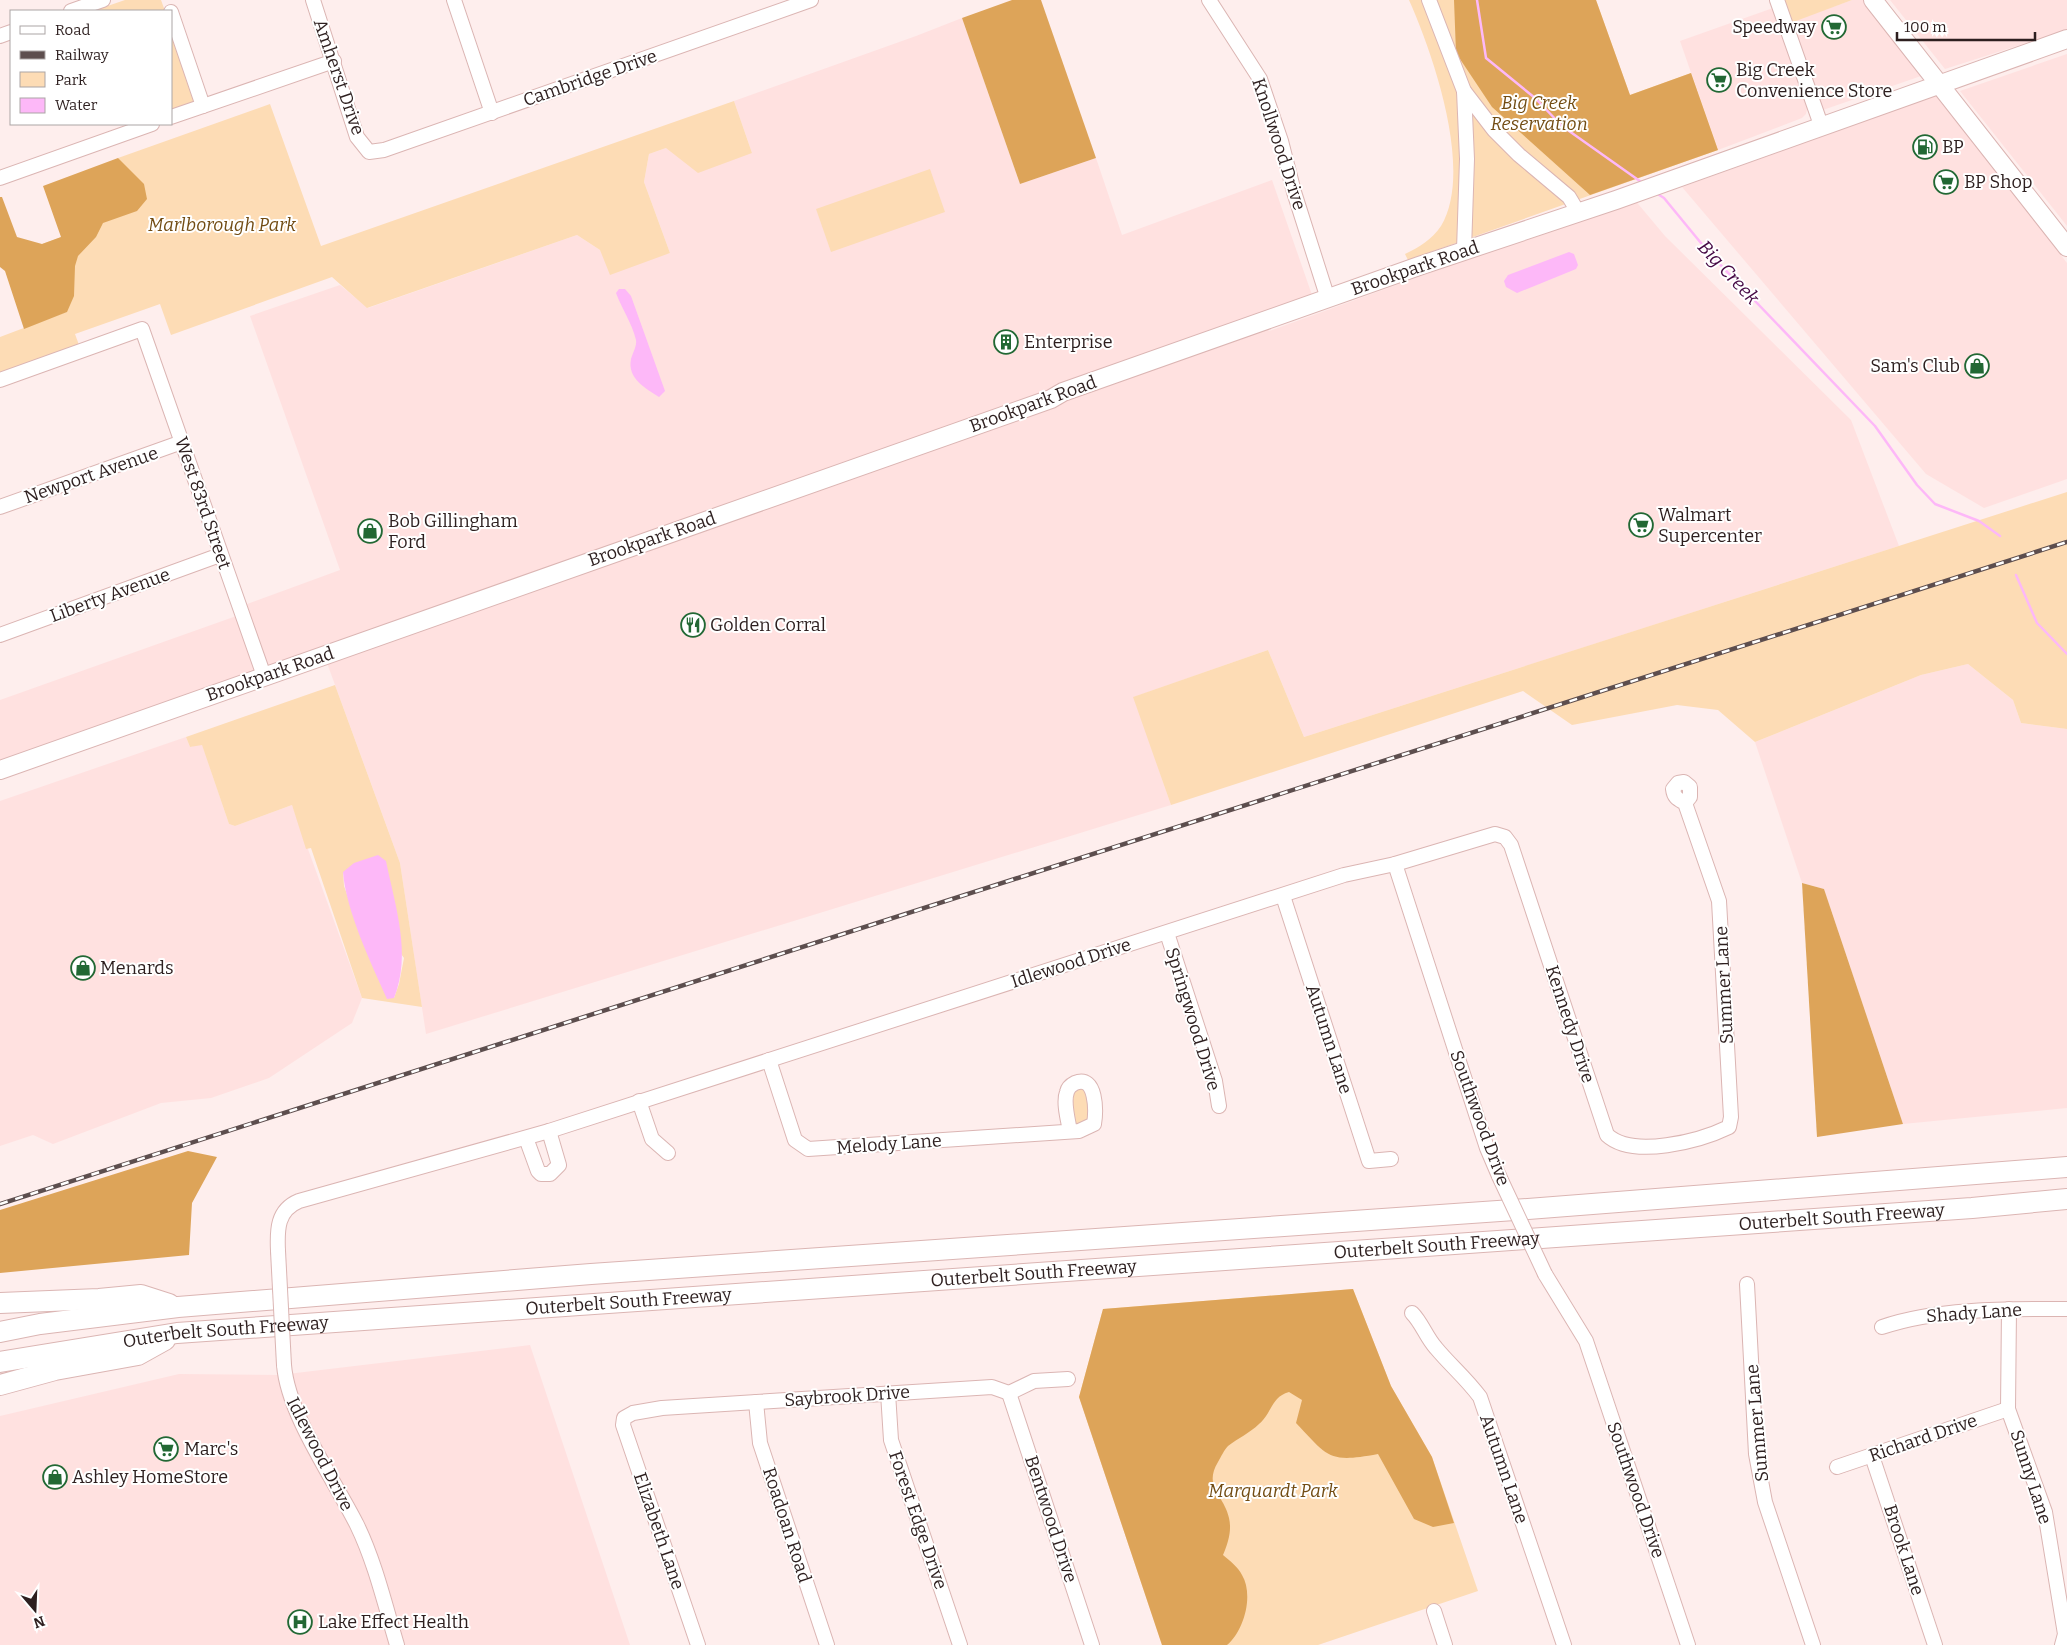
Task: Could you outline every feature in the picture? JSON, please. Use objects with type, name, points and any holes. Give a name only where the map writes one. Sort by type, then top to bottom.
[{"type":"highway","name":"Outerbelt South Freeway","points":[[0,1332],[50,1323],[178,1307],[591,1274],[1519,1209],[2067,1167]]},
{"type":"highway","name":"Outerbelt South Freeway","points":[[0,1362],[177,1333],[1972,1208],[2067,1198]]},
{"type":"highway","points":[[0,1304],[90,1300],[141,1295],[178,1307]]},
{"type":"highway","points":[[0,1386],[55,1370],[138,1355],[177,1333]]},
{"type":"main road","points":[[1873,0],[2067,247]]},
{"type":"main road","name":"Brookpark Road","points":[[0,770],[1464,250],[1616,200],[2067,39]]},
{"type":"street","points":[[74,10],[103,0]]},
{"type":"street","name":"Amherst Drive","points":[[313,0],[357,137],[369,152]]},
{"type":"street","points":[[454,0],[492,113]]},
{"type":"street","name":"Cambridge Drive","points":[[369,152],[384,150],[492,113],[811,0]]},
{"type":"street","name":"Knollwood Drive","points":[[1209,0],[1260,79],[1281,141],[1294,192],[1328,299]]},
{"type":"street","points":[[1429,0],[1464,91],[1494,130],[1519,155],[1569,197],[1578,212]]},
{"type":"street","points":[[1777,0],[1822,125]]},
{"type":"street","points":[[172,15],[202,106]]},
{"type":"street","points":[[172,117],[334,61]]},
{"type":"street","points":[[1464,91],[1467,160],[1464,250]]},
{"type":"street","points":[[0,178],[149,125]]},
{"type":"street","name":"West 83rd Street","points":[[0,380],[142,329],[264,676]]},
{"type":"street","name":"Newport Avenue","points":[[0,507],[182,442]]},
{"type":"street","name":"Liberty Avenue","points":[[0,635],[220,555]]},
{"type":"street","name":"Summer Lane","points":[[1685,803],[1719,901],[1731,1117],[1729,1127],[1686,1143]]},
{"type":"street","name":"Idlewood Drive","points":[[397,1645],[364,1543],[299,1416],[285,1383],[278,1251],[279,1223],[285,1210],[292,1204],[549,1131],[1344,876],[1395,864],[1487,835],[1504,837]]},
{"type":"street","name":"Kennedy Drive","points":[[1504,837],[1511,845],[1607,1135],[1615,1143],[1631,1145],[1686,1143]]},
{"type":"street","name":"Southwood Drive","points":[[1395,864],[1484,1139],[1499,1176],[1545,1274],[1586,1341],[1688,1645]]},
{"type":"street","name":"Autumn Lane","points":[[1283,896],[1369,1161],[1391,1159]]},
{"type":"street","name":"Springwood Drive","points":[[1167,933],[1215,1081],[1219,1106]]},
{"type":"street","name":"Melody Lane","points":[[769,1060],[795,1140],[808,1149],[1070,1131]]},
{"type":"street","points":[[639,1101],[652,1139],[668,1153]]},
{"type":"street","points":[[526,1138],[538,1171],[541,1174],[550,1174],[559,1165],[549,1131]]},
{"type":"street","name":"Summer Lane","points":[[1747,1284],[1756,1454],[1765,1502],[1812,1645]]},
{"type":"street","name":"Shady Lane","points":[[1882,1327],[1906,1319],[2009,1309],[2067,1309]]},
{"type":"street","name":"Sunny Lane","points":[[2009,1309],[2008,1409],[2045,1512],[2065,1634],[2062,1645]]},
{"type":"street","name":"Autumn Lane","points":[[1412,1313],[1436,1349],[1466,1378],[1480,1398],[1564,1645]]},
{"type":"street","points":[[1009,1392],[1034,1381],[1068,1379]]},
{"type":"street","name":"Saybrook Drive","points":[[624,1418],[633,1413],[662,1408],[992,1387],[1009,1392]]},
{"type":"street","name":"Bentwood Drive","points":[[1009,1392],[1092,1645]]},
{"type":"street","name":"Forest Edge Drive","points":[[888,1393],[891,1440],[960,1645]]},
{"type":"street","name":"Roadoan Road","points":[[756,1402],[760,1443],[827,1645]]},
{"type":"street","name":"Richard Drive","points":[[1837,1467],[2008,1409]]},
{"type":"street","name":"Elizabeth Lane","points":[[624,1418],[624,1425],[698,1645]]},
{"type":"street","name":"Brook Lane","points":[[1872,1456],[1935,1645]]},
{"type":"street","points":[[1434,1611],[1445,1645]]},
{"type":"shaded area","points":[[1852,0],[1868,0],[1924,75],[1820,111],[1790,22]]},
{"type":"shaded area","points":[[1890,0],[2067,0],[2067,30],[1945,69]]},
{"type":"shaded area","points":[[1773,8],[1808,105],[1806,114],[1802,118],[1718,150],[1680,41]]},
{"type":"shaded area","points":[[962,18],[1020,184],[1096,158],[1122,235],[1272,180],[1312,295],[1091,378],[0,764],[0,700],[242,614],[239,607],[340,570],[250,316],[340,285],[368,308],[577,235],[600,250],[661,255],[670,253],[644,182],[649,154],[666,148],[752,153],[734,101]]},
{"type":"shaded area","points":[[2067,54],[2067,226],[1960,91]]},
{"type":"shaded area","points":[[1938,94],[2067,263],[2067,479],[1984,508],[1926,474],[1682,187]]},
{"type":"shaded area","points":[[1634,199],[1665,236],[1851,420],[1899,546],[1304,737],[1268,650],[1134,697],[1171,805],[426,1034],[400,863],[327,663],[1267,326],[1269,331]]},
{"type":"shaded area","points":[[1968,664],[2013,700],[2021,723],[2067,729],[2067,1108],[1903,1124],[1824,889],[1802,883],[1755,742],[1921,675]]},
{"type":"shaded area","points":[[186,737],[190,747],[202,744],[229,824],[235,826],[292,805],[362,998],[352,1023],[269,1078],[211,1098],[161,1103],[53,1144],[33,1135],[0,1146],[0,801]]},
{"type":"shaded area","points":[[530,1345],[630,1645],[0,1645],[0,1416],[179,1374],[279,1375]]},
{"type":"green space","points":[[125,0],[161,0],[165,10],[96,10]]},
{"type":"green space","points":[[1012,0],[1041,0],[1096,158],[1020,184],[962,18]]},
{"type":"green space","name":"Big Creek Reservation","points":[[1409,0],[1596,0],[1630,95],[1691,73],[1718,150],[1408,260],[1405,254],[1434,235],[1441,226],[1450,203],[1453,175],[1452,145],[1438,81],[1429,50]]},
{"type":"green space","name":"Big Creek Reservation","points":[[1454,0],[1596,0],[1630,95],[1691,73],[1718,150],[1590,195],[1492,107],[1456,53]]},
{"type":"green space","points":[[1770,0],[1852,0],[1780,27]]},
{"type":"green space","points":[[172,32],[197,104],[172,113]]},
{"type":"green space","name":"Marlborough Park","points":[[734,101],[752,153],[698,173],[666,148],[649,154],[644,182],[670,253],[610,275],[600,250],[577,235],[367,308],[332,277],[171,335],[160,304],[75,334],[79,345],[0,374],[0,337],[66,312],[42,244],[137,210],[118,158],[270,104],[321,246]]},
{"type":"green space","points":[[118,158],[144,184],[147,199],[137,211],[103,223],[96,237],[78,256],[75,266],[74,296],[67,312],[24,329],[5,271],[0,267],[0,197],[2,197],[17,237],[42,244],[61,237],[43,186]]},
{"type":"green space","points":[[930,169],[945,212],[831,252],[816,209]]},
{"type":"green space","points":[[2067,492],[2067,729],[2021,723],[2013,700],[1968,664],[1921,675],[1755,742],[1718,710],[1677,705],[1572,725],[1523,691],[1171,805],[1133,697],[1268,650],[1304,737]]},
{"type":"green space","points":[[335,685],[400,863],[422,1007],[362,998],[311,848],[306,849],[292,805],[235,826],[229,824],[202,745],[190,747],[186,737]],"holes":[[[343,872],[404,958],[394,998],[371,962],[344,886]]]},
{"type":"green space","points":[[1802,883],[1824,889],[1903,1124],[1817,1137]]},
{"type":"green space","points":[[1085,1086],[1091,1123],[1077,1125],[1073,1120],[1072,1092]]},
{"type":"green space","points":[[188,1151],[217,1157],[192,1203],[189,1255],[0,1273],[0,1210]]},
{"type":"green space","name":"Marquardt Park","points":[[1353,1289],[1391,1386],[1432,1457],[1478,1591],[1318,1645],[1162,1645],[1079,1397],[1103,1309]]},
{"type":"green space","name":"Marquardt Park","points":[[1353,1289],[1391,1386],[1432,1457],[1454,1523],[1433,1527],[1414,1519],[1378,1454],[1349,1458],[1331,1455],[1324,1451],[1296,1423],[1302,1400],[1289,1392],[1283,1394],[1275,1401],[1259,1424],[1228,1446],[1214,1471],[1214,1485],[1230,1523],[1229,1537],[1223,1555],[1240,1572],[1247,1592],[1245,1612],[1238,1631],[1227,1645],[1162,1645],[1079,1397],[1103,1309]]},
{"type":"water","points":[[1569,252],[1574,254],[1578,265],[1576,269],[1517,293],[1506,287],[1504,281],[1508,275]]},
{"type":"water","points":[[619,289],[625,289],[631,296],[665,391],[659,397],[638,382],[632,372],[630,366],[636,340],[616,293]]},
{"type":"water","points":[[378,855],[386,861],[402,947],[399,981],[394,998],[387,999],[354,920],[343,872],[354,863]]},
{"type":"waterway","name":"Big Creek","points":[[1477,0],[1486,58],[1535,98],[1562,126],[1644,184]]},
{"type":"waterway","name":"Big Creek","points":[[1656,193],[1664,198],[1710,254],[1875,426],[1917,485],[1935,504],[1979,521],[2000,536]]},
{"type":"waterway","name":"Big Creek","points":[[2016,575],[2037,623],[2067,654]]},
{"type":"railway","points":[[0,1204],[2067,542]]},
{"type":"place","name":"Speedway","points":[[1834,27]]},
{"type":"place","name":"Big Creek Convenience Store","points":[[1719,80]]},
{"type":"place","name":"BP","points":[[1925,147]]},
{"type":"place","name":"BP Shop","points":[[1946,182]]},
{"type":"place","name":"Enterprise","points":[[1006,342]]},
{"type":"place","name":"Sam's Club","points":[[1977,366]]},
{"type":"place","name":"Walmart Supercenter","points":[[1641,525]]},
{"type":"place","name":"Bob Gillingham Ford","points":[[370,531]]},
{"type":"place","name":"Golden Corral","points":[[693,625]]},
{"type":"place","name":"Menards","points":[[83,968]]},
{"type":"place","name":"Marc's","points":[[166,1449]]},
{"type":"place","name":"Ashley HomeStore","points":[[55,1477]]},
{"type":"place","name":"Lake Effect Health","points":[[300,1622]]}]
